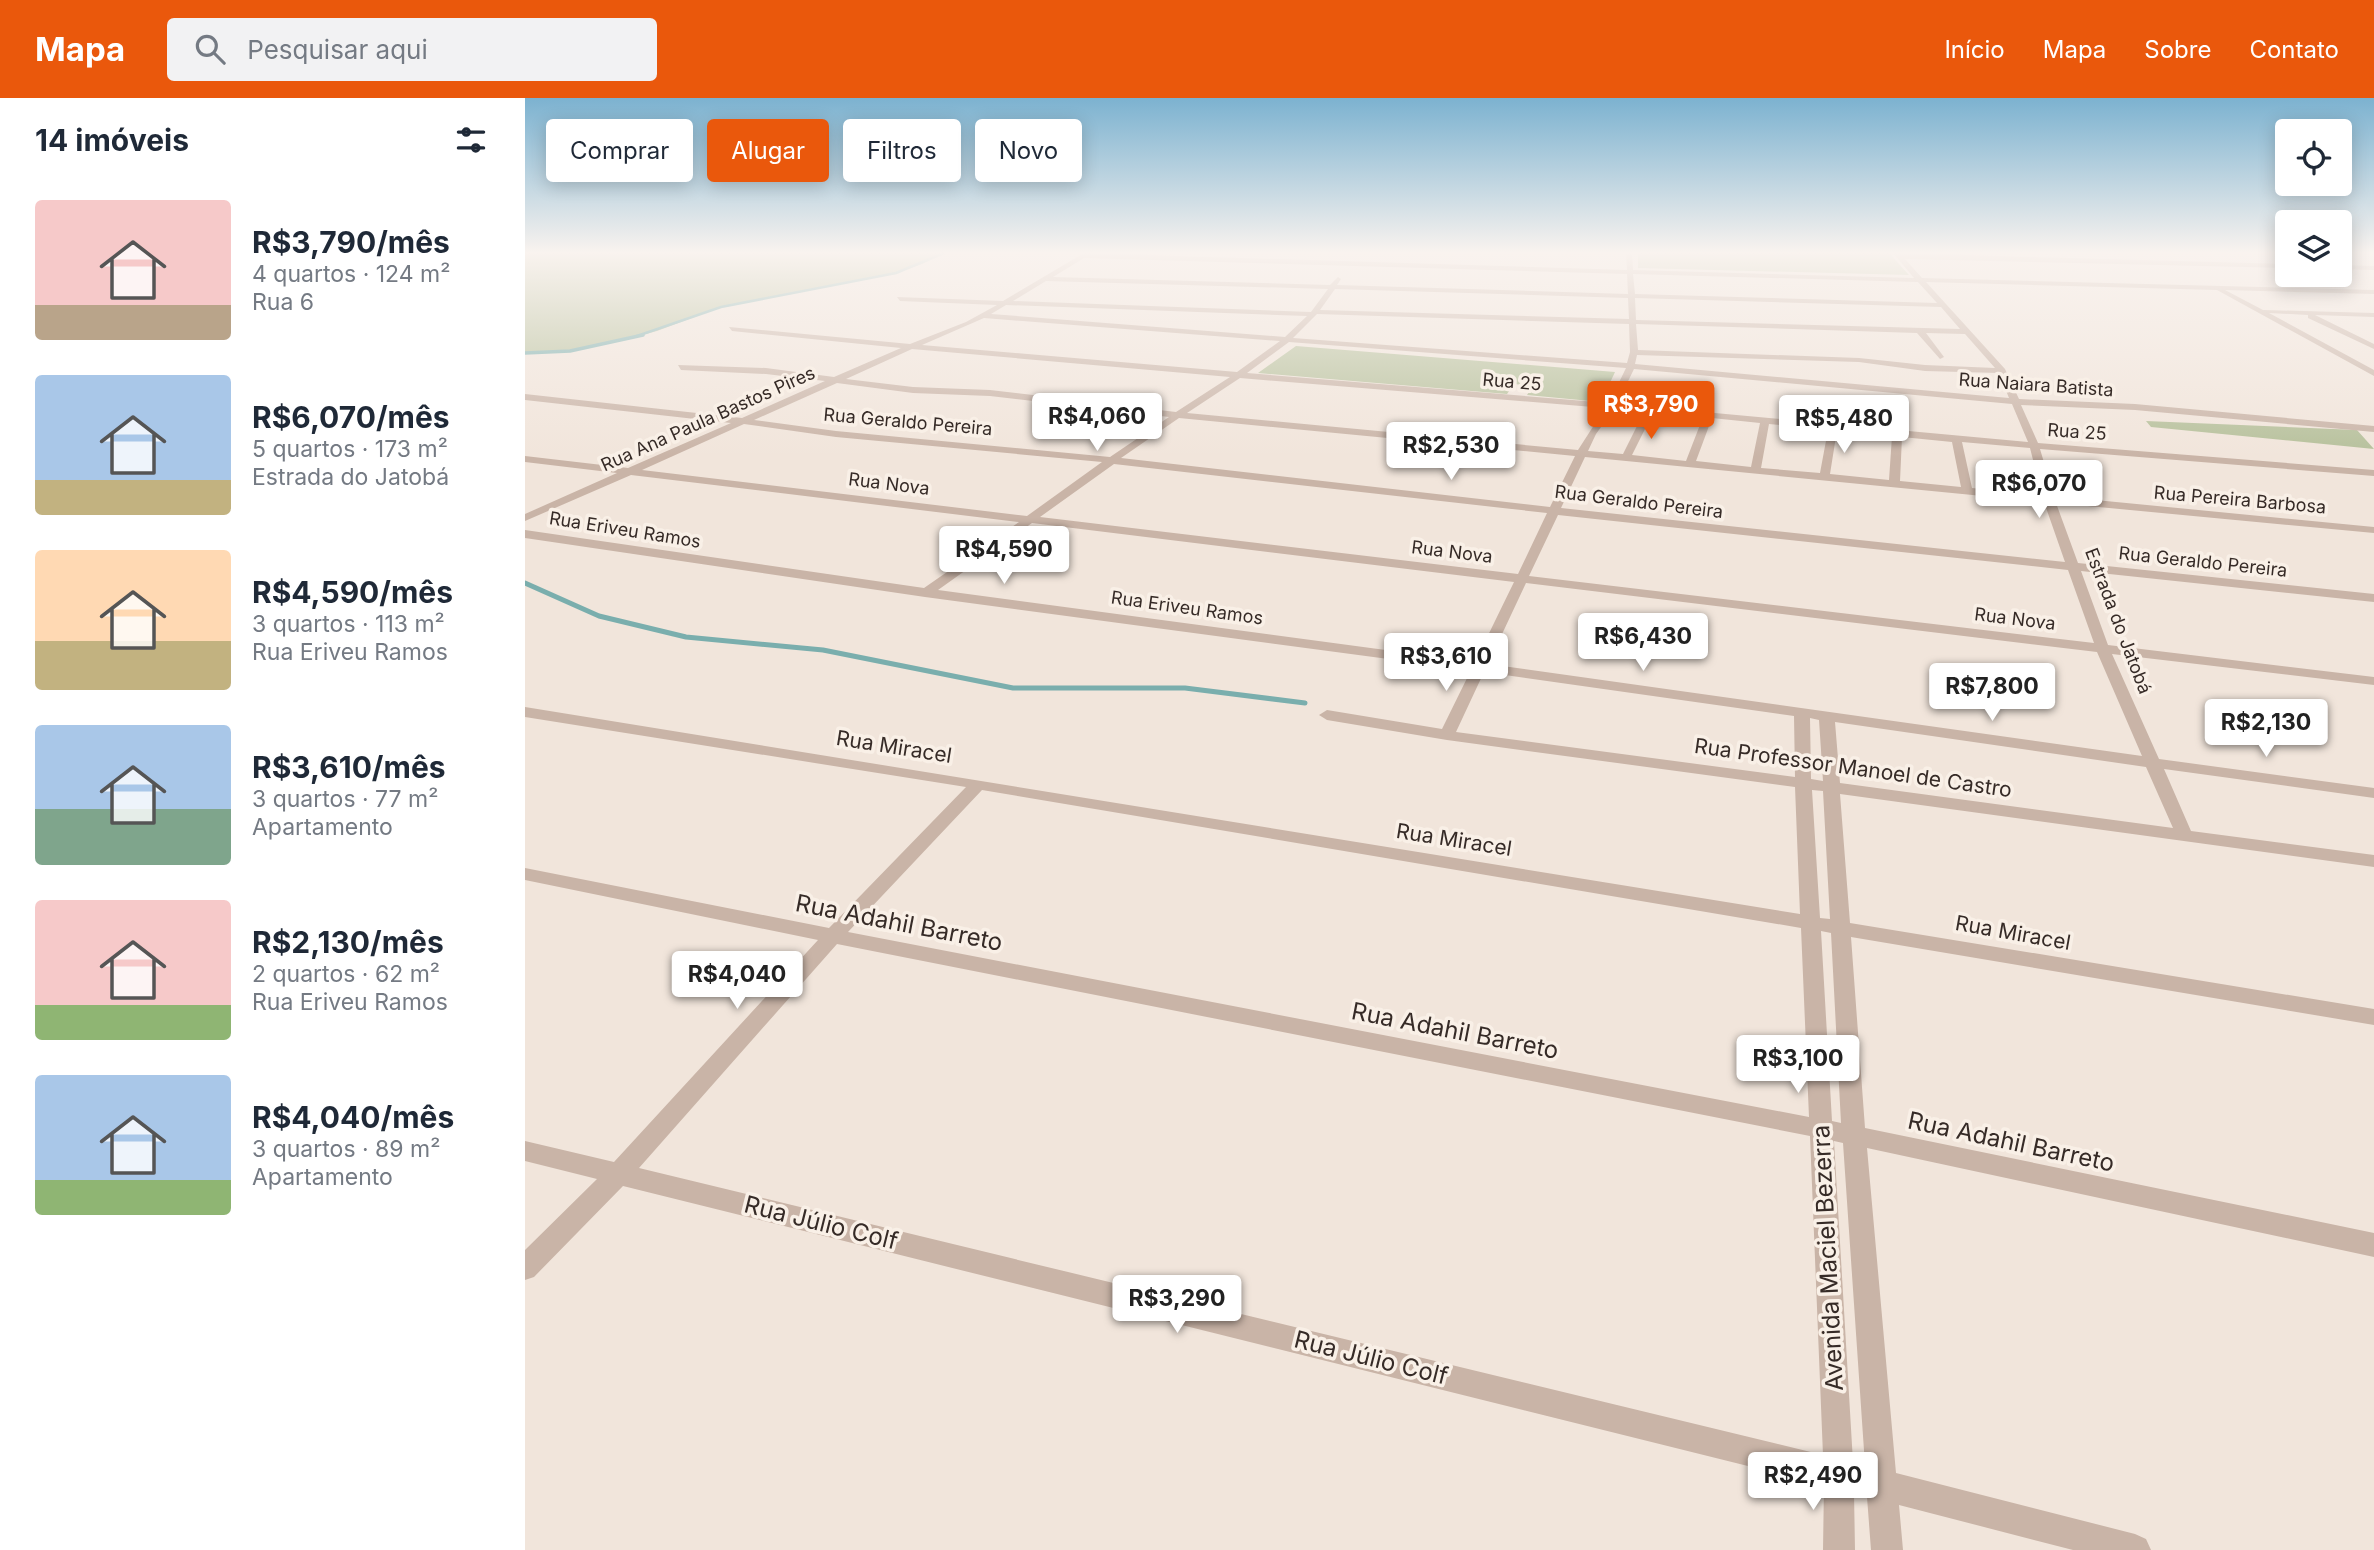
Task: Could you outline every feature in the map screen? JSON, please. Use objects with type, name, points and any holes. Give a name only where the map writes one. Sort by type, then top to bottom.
[{"type":"street","name":"Rua Ana Paula Bastos Pires","points":[[525,518],[972,321]]},
{"type":"street","name":"Rua Naiara Batista","points":[[1042,321],[1857,384],[2015,401],[2135,407],[2374,429]]},
{"type":"street","points":[[1217,335],[1235,321]]},
{"type":"street","points":[[925,593],[1179,414],[1289,341],[1307,321]]},
{"type":"street","points":[[1589,321],[1969,332]]},
{"type":"street","name":"Estrada do Jatobá","points":[[1958,321],[2002,371],[2034,445],[2049,499],[2102,647],[2185,836]]},
{"type":"street","points":[[2277,321],[2374,373]]},
{"type":"street","points":[[2321,321],[2374,347]]},
{"type":"street","points":[[1447,735],[1591,434],[1613,406],[1631,368],[1634,352],[1633,322]]},
{"type":"street","points":[[1156,330],[1165,323]]},
{"type":"street","name":"Rua 25","points":[[732,330],[1613,406],[1897,434],[2374,473]]},
{"type":"street","points":[[1920,331],[1940,357]]},
{"type":"street","points":[[2325,346],[2374,347]]},
{"type":"street","points":[[1634,352],[1859,360],[1925,368],[2002,371]]},
{"type":"street","name":"Rua Pereira Barbosa","points":[[681,367],[766,371],[938,392],[990,393],[1689,465],[2374,530]]},
{"type":"street","name":"Rua Geraldo Pereira","points":[[525,397],[844,435],[940,442],[2374,598]]},
{"type":"street","points":[[1626,458],[1650,410]]},
{"type":"street","points":[[1689,465],[1710,415]]},
{"type":"street","points":[[1755,471],[1765,421]]},
{"type":"street","points":[[1824,478],[1833,426]]},
{"type":"street","points":[[1894,484],[1897,434]]},
{"type":"street","points":[[1956,439],[1967,491]]},
{"type":"street","name":"Rua Nova","points":[[525,458],[2374,681]]},
{"type":"street","name":"Rua Eriveu Ramos","points":[[525,534],[925,593],[1479,667],[1827,717]]},
{"type":"street","name":"Rua Miracel","points":[[525,712],[978,784],[2374,1017]]},
{"type":"street","name":"Avenida Maciel Bezerra","points":[[1802,714],[1803,784],[1839,1474],[1839,1550]]},
{"type":"street","name":"Rua Professor Manoel de Castro","points":[[1327,715],[1447,735],[2374,861]]},
{"type":"street","points":[[1827,717],[2374,793]]},
{"type":"street","name":"Avenida Maciel Bezerra","points":[[1827,717],[1854,1136],[1888,1550]]},
{"type":"street","points":[[525,1268],[620,1173],[832,936],[978,784]]},
{"type":"street","name":"Rua Adahil Barreto","points":[[525,874],[1822,1129],[2374,1245]]},
{"type":"street","name":"Rua Júlio Colf","points":[[525,1151],[1839,1474],[2135,1550]]},
{"type":"green space","points":[[525,321],[684,321],[612,343],[570,351],[525,353]]},
{"type":"green space","points":[[1296,346],[1615,372],[1601,402],[1527,395],[1533,386],[1514,384],[1507,394],[1258,373]]},
{"type":"green space","points":[[2146,421],[2357,430],[2374,449],[2151,427]]},
{"type":"waterway","points":[[637,336],[681,321]]},
{"type":"waterway","points":[[525,353],[570,351],[643,335]]},
{"type":"waterway","points":[[525,583],[599,616],[686,637],[823,650],[1013,688],[1185,688],[1305,703]]}]
